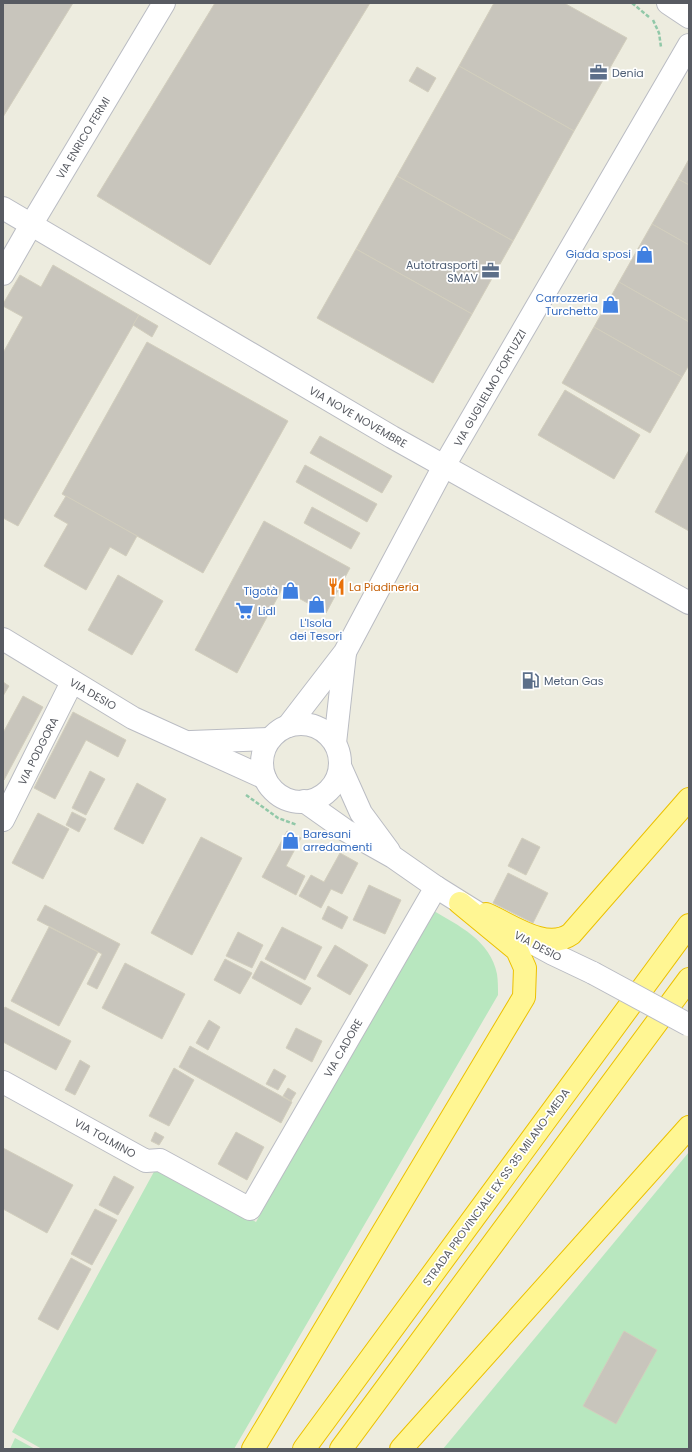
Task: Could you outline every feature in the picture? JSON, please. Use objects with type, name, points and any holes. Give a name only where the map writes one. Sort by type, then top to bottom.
[{"type":"highway","points":[[463,905],[538,937],[555,940],[565,938],[572,934],[689,799]]},
{"type":"highway","points":[[254,1449],[524,997],[525,968],[516,950],[463,905]]},
{"type":"highway","name":"STRADA PROVINCIALE EX SS 35 MILANO-MEDA","points":[[304,1449],[689,925]]},
{"type":"highway","points":[[341,1449],[689,979]]},
{"type":"highway","points":[[401,1449],[689,1127]]},
{"type":"street","name":"VIA ENRICO FERMI","points":[[3,274],[164,3]]},
{"type":"street","points":[[668,3],[689,17]]},
{"type":"street","name":"VIA GUGLIELMO FORTUZZI","points":[[288,726],[345,652],[444,466],[689,45]]},
{"type":"street","name":"VIA NOVE NOVEMBRE","points":[[3,208],[444,466],[689,603]]},
{"type":"street","name":"VIA DESIO","points":[[3,639],[133,718],[265,778]]},
{"type":"street","name":"VIA GUGLIELMO FORTUZZI","points":[[335,743],[345,652]]},
{"type":"street","name":"VIA PODGORA","points":[[3,820],[8,798],[72,682]]},
{"type":"street","points":[[301,724],[314,726],[326,733],[335,743],[339,754],[340,766],[336,779],[328,790],[317,798],[304,801],[292,801],[281,796],[272,788],[265,778],[262,765],[264,751],[270,739],[278,731],[288,726],[301,724]]},
{"type":"street","name":"VIA DESIO","points":[[186,742],[270,739]]},
{"type":"street","name":"VIA DESIO","points":[[340,766],[362,813],[393,857]]},
{"type":"street","name":"VIA DESIO","points":[[304,801],[345,830],[393,857],[463,905],[689,1025]]},
{"type":"street","name":"VIA CADORE","points":[[250,1209],[436,887]]},
{"type":"street","name":"VIA TOLMINO","points":[[3,1082],[146,1161],[160,1160],[250,1209]]},
{"type":"path","points":[[632,3],[653,20],[661,46],[657,60],[674,70]]},
{"type":"path","points":[[241,792],[278,818],[303,827]]},
{"type":"green space","points":[[432,910],[472,935],[488,952],[494,962],[497,974],[498,995],[234,1449],[42,1449],[12,1432],[156,1168],[256,1222]]},
{"type":"green space","points":[[689,1152],[689,1449],[443,1449]]},
{"type":"green space","points":[[15,1438],[35,1449],[10,1449]]},
{"type":"building","points":[[3,3],[73,3],[3,117]]},
{"type":"building","points":[[215,3],[370,3],[210,265],[97,196]]},
{"type":"building","points":[[494,3],[564,3],[627,38],[574,131],[459,66]]},
{"type":"building","points":[[459,66],[574,131],[513,241],[397,176]]},
{"type":"building","points":[[417,67],[436,78],[428,92],[409,81]]},
{"type":"building","points":[[689,159],[689,185],[678,179]]},
{"type":"building","points":[[397,176],[513,241],[472,314],[356,249]]},
{"type":"building","points":[[678,179],[689,185],[689,245],[652,224]]},
{"type":"building","points":[[652,224],[689,245],[689,322],[619,282]]},
{"type":"building","points":[[356,249],[472,314],[433,383],[317,318]]},
{"type":"building","points":[[53,265],[139,315],[18,526],[3,518],[3,353],[23,317],[3,306],[3,304],[20,275],[41,287]]},
{"type":"building","points":[[619,282],[689,322],[689,365],[682,377],[594,327]]},
{"type":"building","points":[[139,315],[158,326],[152,337],[133,325]]},
{"type":"building","points":[[594,327],[682,377],[650,433],[562,383]]},
{"type":"building","points":[[147,342],[288,421],[203,573],[62,494]]},
{"type":"building","points":[[565,390],[640,435],[614,479],[538,435]]},
{"type":"building","points":[[320,436],[392,476],[382,493],[310,453]]},
{"type":"building","points":[[689,450],[689,531],[655,512]]},
{"type":"building","points":[[305,465],[377,504],[367,522],[296,482]]},
{"type":"building","points":[[66,496],[137,536],[126,556],[110,547],[86,590],[44,566],[68,524],[54,516]]},
{"type":"building","points":[[312,507],[360,533],[351,549],[304,523]]},
{"type":"building","points":[[264,521],[350,568],[326,613],[282,589],[237,673],[195,650]]},
{"type":"building","points":[[118,575],[163,601],[132,655],[88,630]]},
{"type":"building","points":[[3,682],[9,686],[3,696]]},
{"type":"building","points":[[23,696],[43,707],[4,780],[3,733]]},
{"type":"building","points":[[73,712],[126,740],[118,757],[86,740],[55,799],[34,788]]},
{"type":"building","points":[[90,771],[105,779],[86,815],[72,808]]},
{"type":"building","points":[[137,783],[166,799],[143,844],[114,829]]},
{"type":"building","points":[[72,812],[86,819],[79,832],[66,825]]},
{"type":"building","points":[[38,813],[69,829],[43,879],[12,863]]},
{"type":"building","points":[[287,831],[301,838],[286,866],[305,876],[296,895],[262,877]]},
{"type":"building","points":[[201,837],[242,858],[192,955],[151,933]]},
{"type":"building","points":[[522,838],[540,847],[526,875],[508,866]]},
{"type":"building","points":[[340,853],[358,863],[342,894],[331,889],[321,908],[299,896],[311,875],[324,882]]},
{"type":"building","points":[[508,873],[548,893],[533,923],[493,903]]},
{"type":"building","points":[[369,885],[401,900],[385,934],[353,920]]},
{"type":"building","points":[[45,905],[120,944],[97,989],[87,984],[102,954],[37,920]]},
{"type":"building","points":[[328,906],[348,917],[342,929],[322,919]]},
{"type":"building","points":[[49,927],[98,952],[59,1026],[11,1001]]},
{"type":"building","points":[[282,927],[322,947],[305,980],[265,959]]},
{"type":"building","points":[[238,932],[263,945],[252,968],[226,956]]},
{"type":"building","points":[[335,945],[368,965],[350,995],[317,976]]},
{"type":"building","points":[[225,959],[252,973],[240,994],[214,980]]},
{"type":"building","points":[[261,961],[311,988],[301,1005],[252,978]]},
{"type":"building","points":[[125,963],[185,994],[162,1039],[102,1008]]},
{"type":"building","points":[[5,1007],[71,1041],[56,1070],[3,1042],[3,1011]]},
{"type":"building","points":[[209,1020],[220,1027],[208,1050],[196,1043]]},
{"type":"building","points":[[296,1028],[322,1041],[312,1062],[286,1048]]},
{"type":"building","points":[[190,1046],[292,1102],[281,1123],[179,1067]]},
{"type":"building","points":[[80,1060],[90,1066],[75,1095],[65,1090]]},
{"type":"building","points":[[174,1068],[194,1080],[169,1126],[149,1116]]},
{"type":"building","points":[[274,1069],[286,1076],[278,1090],[266,1084]]},
{"type":"building","points":[[288,1088],[296,1093],[291,1101],[283,1096]]},
{"type":"building","points":[[155,1132],[164,1137],[159,1145],[151,1141]]},
{"type":"building","points":[[236,1132],[264,1147],[247,1180],[218,1164]]},
{"type":"building","points":[[3,1148],[73,1185],[47,1233],[3,1209]]},
{"type":"building","points":[[114,1176],[134,1187],[118,1215],[99,1205]]},
{"type":"building","points":[[95,1209],[117,1220],[92,1265],[71,1254]]},
{"type":"building","points":[[71,1258],[91,1269],[58,1330],[38,1319]]},
{"type":"building","points":[[624,1331],[657,1350],[616,1424],[583,1406]]},
{"type":"place","name":"Denia","points":[[599,73]]},
{"type":"place","name":"Giada sposi","points":[[644,254]]},
{"type":"place","name":"Autotrasporti SMAV","points":[[491,271]]},
{"type":"place","name":"Carrozzeria Turchetto","points":[[611,304]]},
{"type":"place","name":"La Piadineria","points":[[336,587]]},
{"type":"place","name":"Tigotà","points":[[291,591]]},
{"type":"place","name":"L'Isola dei Tesori","points":[[316,605]]},
{"type":"place","name":"Lidl","points":[[245,611]]},
{"type":"place","name":"Metan Gas","points":[[531,681]]},
{"type":"place","name":"Baresani arredamenti","points":[[290,840]]}]
